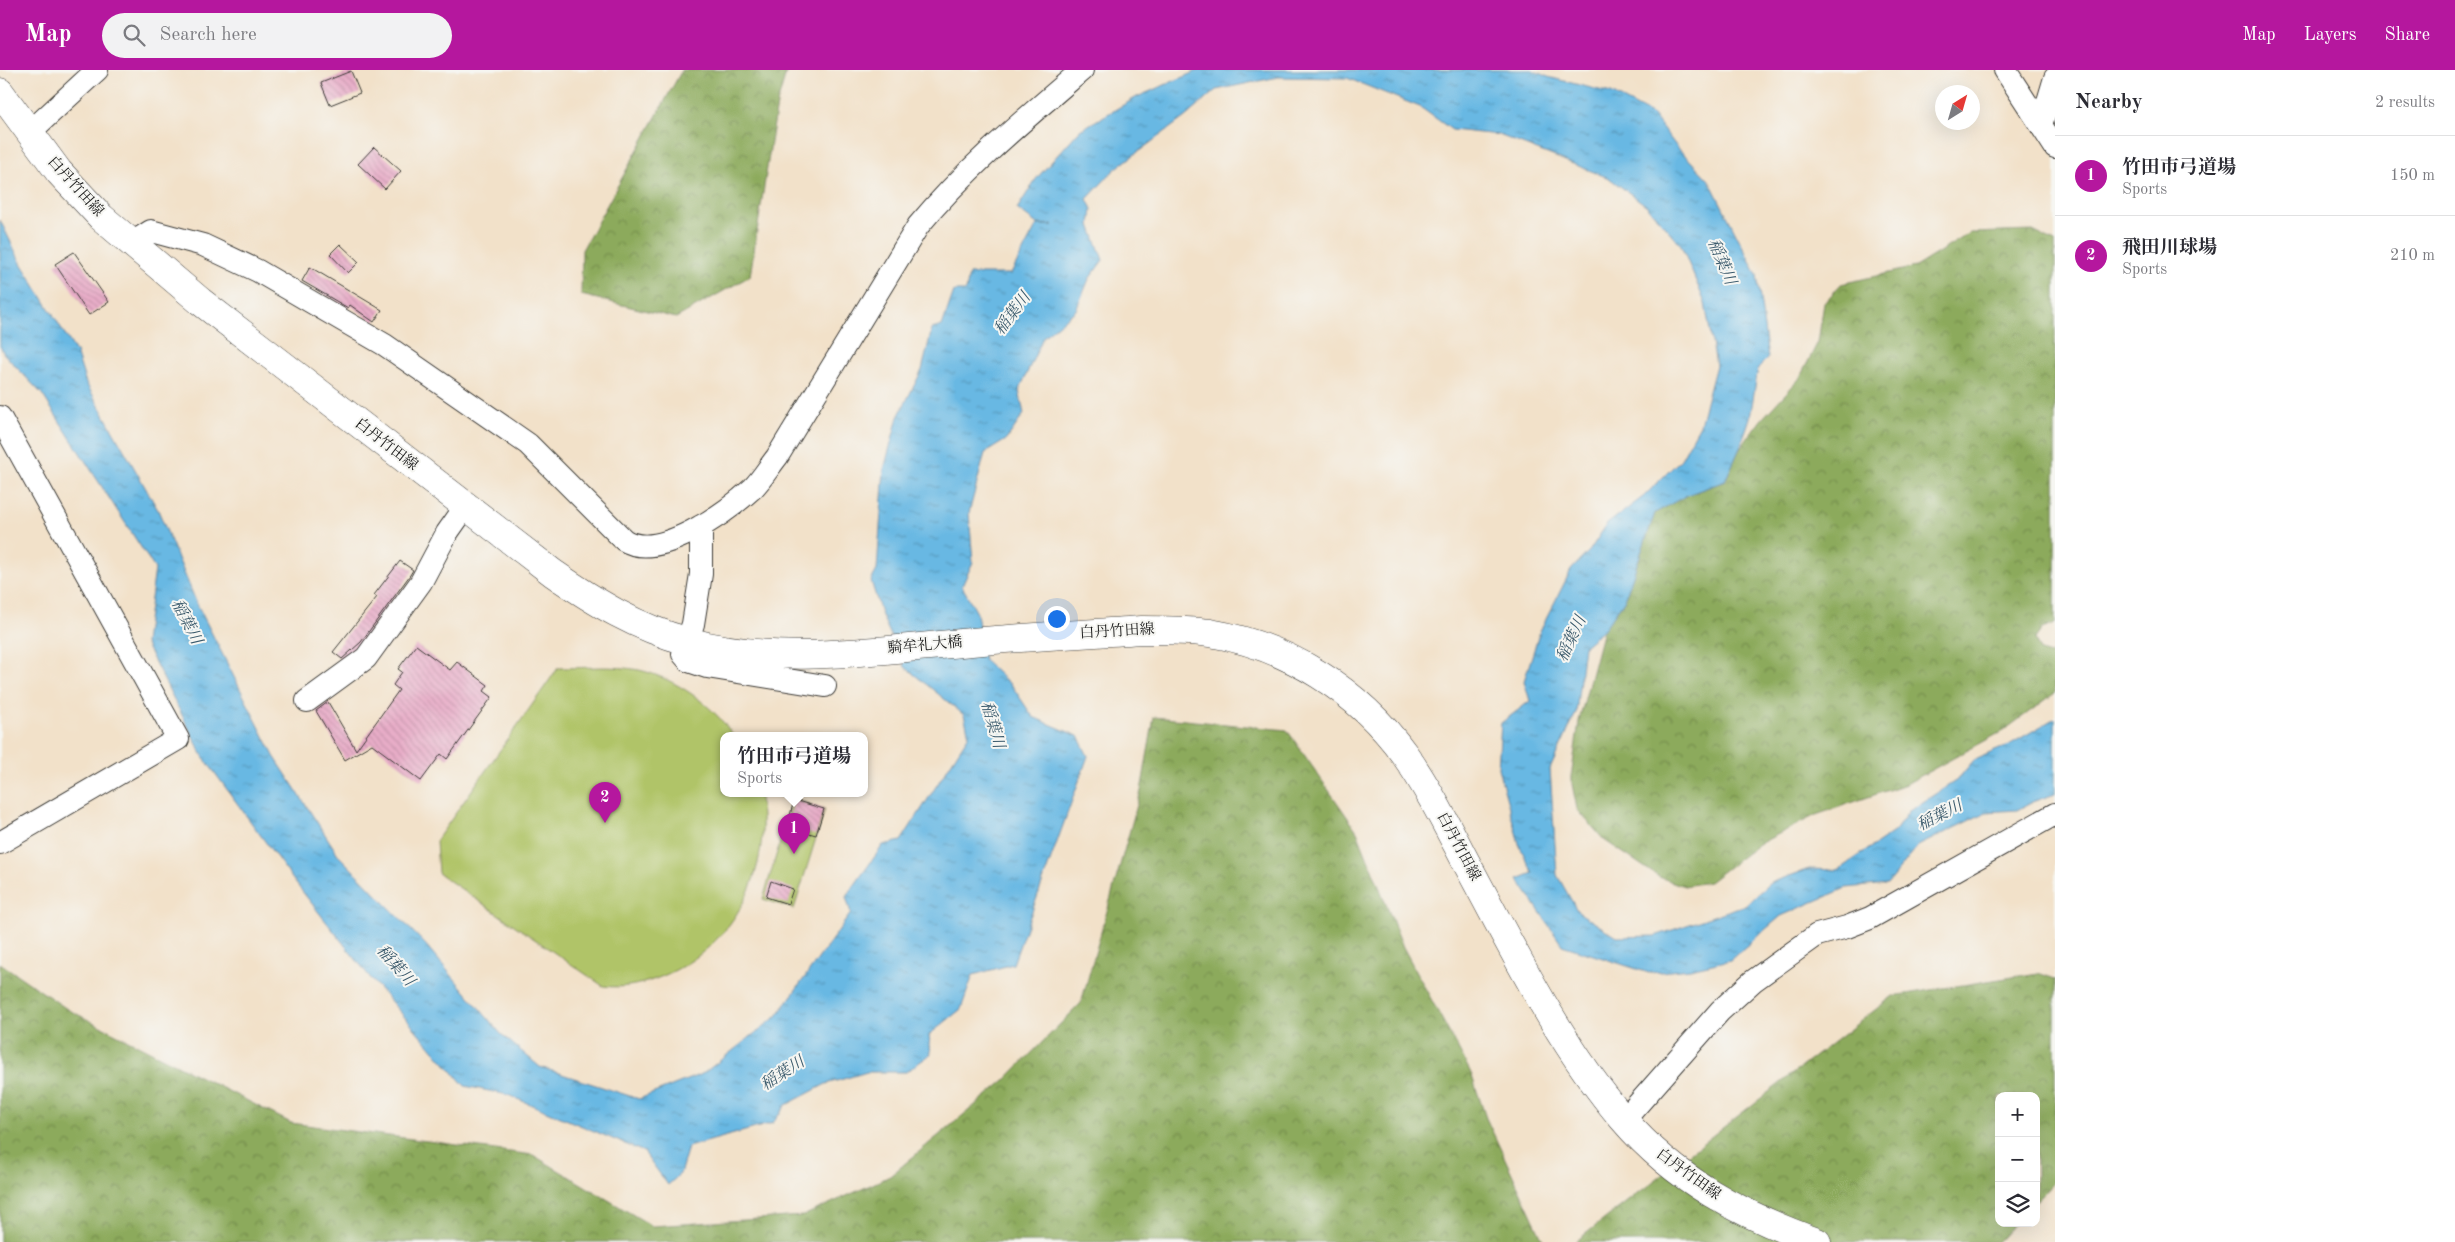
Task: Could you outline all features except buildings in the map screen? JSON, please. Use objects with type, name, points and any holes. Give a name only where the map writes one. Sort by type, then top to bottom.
[{"type":"main road","name":"白丹竹田線","points":[[0,92],[59,172],[101,217],[132,244],[200,301],[553,573],[595,602],[642,626],[687,641],[753,653],[802,655],[849,651]]},
{"type":"main road","name":"白丹竹田線","points":[[1001,639],[1142,630],[1209,633],[1240,640],[1293,659],[1320,674],[1366,709],[1406,756],[1437,808],[1552,1016],[1588,1072],[1624,1120],[1655,1152],[1696,1184],[1731,1206],[1771,1225],[1817,1242]]},
{"type":"main road","name":"騎牟礼大橋","points":[[849,651],[1001,639]]},
{"type":"street","points":[[30,132],[97,70]]},
{"type":"street","points":[[132,244],[151,231],[173,235],[203,245],[258,271],[315,303],[385,345],[528,444],[628,543],[660,544],[681,537],[701,526],[753,488],[777,457],[918,226],[945,193],[1082,70]]},
{"type":"street","points":[[2005,70],[2055,148]]},
{"type":"street","points":[[2036,117],[2055,78]]},
{"type":"street","points":[[0,417],[178,739],[0,842]]},
{"type":"street","points":[[307,701],[366,658],[421,582],[447,533],[466,506]]},
{"type":"street","points":[[701,526],[701,574],[693,624],[683,654],[688,661],[699,665],[825,686]]},
{"type":"street","points":[[1624,1120],[1720,1011],[1783,958],[1817,934],[1847,927],[1870,918],[2055,814]]},
{"type":"green space","points":[[682,70],[787,70],[777,104],[750,276],[676,318],[581,295],[582,250]]},
{"type":"green space","points":[[2033,231],[2055,242],[2055,624],[2042,629],[2035,639],[2040,651],[2055,655],[2055,693],[2003,731],[1906,784],[1816,815],[1759,844],[1709,882],[1684,886],[1659,877],[1604,840],[1577,809],[1572,784],[1579,721],[1603,630],[1624,601],[1655,513],[1687,495],[1725,481],[1739,450],[1761,420],[1799,379],[1818,342],[1824,303],[1841,284],[1915,267],[1970,233]]},
{"type":"green space","points":[[609,667],[639,670],[666,679],[704,703],[731,732],[720,732],[720,797],[759,797],[762,821],[760,849],[754,876],[744,902],[729,925],[710,945],[688,963],[649,981],[619,987],[603,986],[438,873],[436,841],[558,668]]},
{"type":"green space","points":[[1154,717],[1287,730],[1357,831],[1403,947],[1471,1073],[1486,1118],[1544,1242],[0,1242],[0,963],[67,1009],[291,1123],[533,1155],[652,1226],[803,1216],[890,1176],[1004,1081],[1081,1003],[1141,791]]},
{"type":"green space","points":[[793,799],[825,809],[794,909],[763,899]]},
{"type":"green space","points":[[2038,973],[2055,979],[2055,1181],[2040,1197],[2040,1092],[1995,1092],[1995,1227],[2011,1227],[1997,1242],[1575,1242],[1893,996]]},
{"type":"water","name":"稲葉川","points":[[1199,70],[1532,70],[1548,77],[1611,93],[1653,115],[1676,146],[1709,180],[1757,275],[1768,358],[1758,368],[1750,418],[1739,450],[1725,481],[1687,495],[1655,513],[1624,601],[1603,630],[1584,646],[1576,713],[1550,769],[1557,875],[1578,912],[1617,937],[1655,936],[1745,905],[1770,883],[1809,869],[1838,870],[1895,831],[1909,811],[1957,780],[1974,760],[2009,745],[2055,718],[2055,794],[2032,802],[2017,810],[1986,812],[1918,846],[1887,884],[1846,888],[1781,916],[1730,960],[1690,969],[1649,973],[1562,945],[1518,879],[1533,873],[1520,847],[1498,768],[1501,723],[1530,701],[1524,681],[1540,631],[1571,570],[1590,550],[1607,524],[1643,497],[1681,459],[1700,425],[1716,365],[1705,303],[1681,245],[1647,206],[1609,178],[1499,135],[1452,130],[1420,107],[1347,78],[1278,77],[1216,90],[1185,117],[1115,169],[1087,199],[1092,209],[1090,225],[1103,260],[1089,279],[1076,310],[1043,337],[1019,391],[1024,414],[1006,440],[985,453],[969,513],[973,562],[962,586],[977,613],[984,660],[1012,686],[1033,717],[1078,736],[1088,756],[1013,964],[973,975],[961,1009],[929,1035],[931,1054],[906,1072],[867,1072],[826,1084],[786,1105],[773,1123],[688,1147],[680,1174],[668,1185],[644,1152],[508,1095],[465,1086],[373,981],[294,881],[204,758],[145,643],[155,569],[42,394],[4,354],[0,346],[0,220],[21,263],[76,352],[86,383],[158,510],[197,604],[274,756],[339,856],[425,944],[501,1034],[540,1067],[639,1099],[704,1073],[777,1016],[851,913],[846,897],[883,845],[901,841],[969,735],[964,715],[905,667],[882,616],[871,581],[877,570],[884,469],[898,417],[922,370],[932,329],[942,326],[954,291],[966,291],[969,274],[1011,274],[1037,225],[1053,225],[1037,224],[1017,209],[1036,179],[1080,130],[1137,97]]},
{"type":"place","name":"飛田川球場","points":[[605,823]]},
{"type":"place","name":"竹田市弓道場","points":[[794,854]]}]
